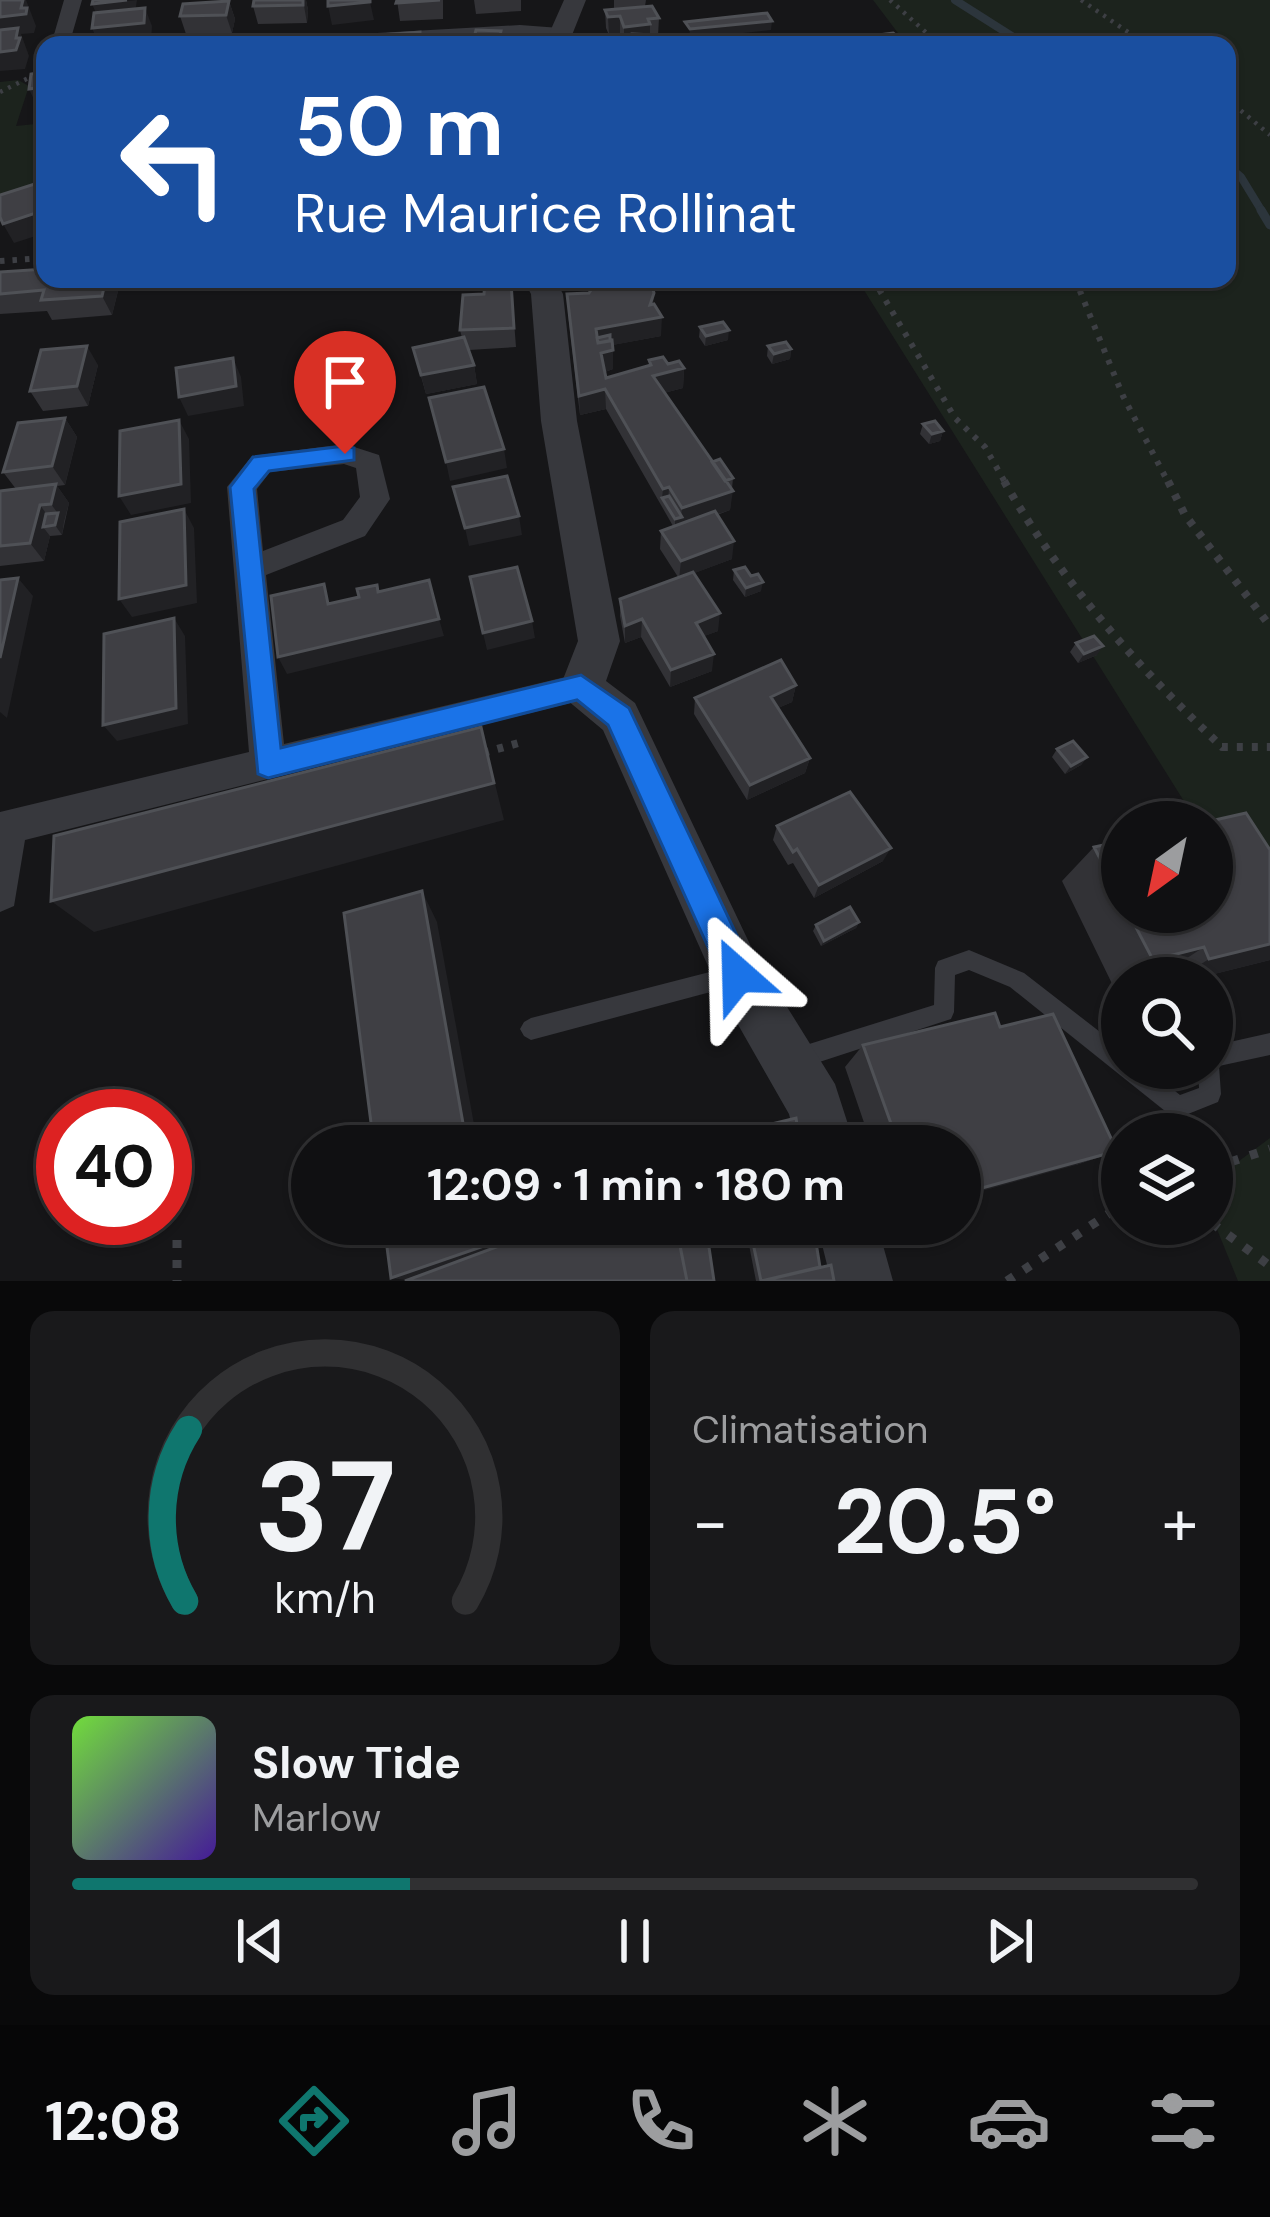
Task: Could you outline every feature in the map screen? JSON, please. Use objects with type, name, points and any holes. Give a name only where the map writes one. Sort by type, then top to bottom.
[{"type":"street","points":[[63,36],[73,0]]},
{"type":"street","points":[[559,36],[574,0]]},
{"type":"street","points":[[431,36],[520,31],[544,36]]},
{"type":"street","points":[[544,288],[559,421],[598,641],[581,687]]},
{"type":"street","points":[[252,568],[355,528],[375,499],[369,462],[345,454],[262,463],[242,487],[268,765]]},
{"type":"street","points":[[0,893],[4,829],[581,687]]},
{"type":"street","points":[[581,687],[619,717],[738,975],[810,1104]]},
{"type":"street","points":[[853,1245],[862,1281]]},
{"type":"lane","points":[[810,1104],[944,1012],[945,968],[968,959],[1017,980],[1101,1046]]},
{"type":"lane","points":[[531,1029],[738,975]]},
{"type":"lane","points":[[1233,1052],[1270,1044]]},
{"type":"lane","points":[[1155,1089],[1178,1107],[1210,1094],[1210,1089]]},
{"type":"path","points":[[890,0],[930,36]]},
{"type":"path","points":[[1081,0],[1134,36]]},
{"type":"path","points":[[0,92],[36,74]]},
{"type":"path","points":[[1236,105],[1270,135]]},
{"type":"path","points":[[0,261],[36,259]]},
{"type":"path","points":[[878,288],[955,418],[986,447],[1037,538],[1138,667],[1222,747],[1270,747]]},
{"type":"path","points":[[1079,288],[1123,396],[1185,515],[1270,626]]},
{"type":"path","points":[[465,758],[522,742]]},
{"type":"path","points":[[1233,1161],[1270,1149]]},
{"type":"path","points":[[1007,1281],[1101,1219]]},
{"type":"path","points":[[1233,1239],[1270,1266]]},
{"type":"path","points":[[177,1245],[177,1281]]},
{"type":"shaded area","points":[[873,0],[1270,0],[1270,939],[1233,864],[1233,801],[1184,801],[863,288],[1236,288],[1236,36],[900,36]]},
{"type":"shaded area","points":[[18,80],[29,86],[16,126],[36,124],[36,183],[0,208],[0,82]]},
{"type":"shaded area","points":[[1270,1138],[1270,1281],[1238,1281],[1223,1245],[1233,1245],[1233,1165]]},
{"type":"building","points":[[0,0],[23,0],[21,8],[27,8],[26,14],[0,17]]},
{"type":"building","points":[[254,0],[303,0],[303,5],[253,6]]},
{"type":"building","points":[[328,0],[370,0],[370,2],[328,6]]},
{"type":"building","points":[[229,1],[226,15],[180,16],[183,4]]},
{"type":"building","points":[[652,6],[659,18],[624,27],[620,16],[608,17],[605,10]]},
{"type":"building","points":[[145,8],[144,23],[92,28],[94,13]]},
{"type":"building","points":[[767,13],[772,21],[690,29],[685,22]]},
{"type":"building","points":[[18,28],[16,50],[0,52],[0,30]]},
{"type":"building","points":[[476,30],[501,31],[500,36],[474,36]]},
{"type":"building","points":[[420,32],[420,36],[380,35]]},
{"type":"building","points":[[36,184],[36,213],[3,224],[0,195]]},
{"type":"building","points":[[36,270],[36,288],[104,288],[102,296],[41,300],[44,290],[0,294],[0,272]]},
{"type":"building","points":[[485,288],[511,288],[514,328],[460,330],[463,295],[484,294]]},
{"type":"building","points":[[592,288],[653,288],[650,305],[662,317],[596,329],[598,343],[612,340],[613,350],[601,353],[606,378],[651,365],[649,360],[679,361],[684,368],[653,376],[733,491],[682,508],[669,487],[663,489],[605,389],[579,396],[567,294],[589,293]]},
{"type":"building","points":[[723,322],[729,330],[706,336],[700,327]]},
{"type":"building","points":[[464,337],[474,365],[421,375],[413,348]]},
{"type":"building","points":[[786,342],[791,349],[774,354],[768,346]]},
{"type":"building","points":[[87,346],[77,386],[30,391],[41,350]]},
{"type":"building","points":[[233,358],[236,386],[179,397],[176,368]]},
{"type":"building","points":[[484,387],[504,449],[446,462],[429,398]]},
{"type":"building","points":[[65,418],[52,466],[3,472],[18,423]]},
{"type":"building","points":[[179,420],[181,484],[119,496],[120,431]]},
{"type":"building","points":[[935,421],[943,431],[932,434],[923,424]]},
{"type":"building","points":[[720,459],[733,478],[725,481],[712,462]]},
{"type":"building","points":[[507,476],[519,516],[465,528],[453,487]]},
{"type":"building","points":[[56,484],[51,504],[40,505],[30,543],[0,546],[0,491]]},
{"type":"building","points":[[669,496],[682,517],[675,519],[662,498]]},
{"type":"building","points":[[184,509],[186,585],[119,599],[120,522]]},
{"type":"building","points":[[715,511],[734,541],[681,561],[661,531]]},
{"type":"building","points":[[58,513],[55,525],[43,527],[46,514]]},
{"type":"building","points":[[517,567],[532,621],[483,633],[470,577]]},
{"type":"building","points":[[745,567],[763,582],[746,588],[734,570]]},
{"type":"building","points":[[693,572],[720,613],[696,623],[714,654],[671,670],[642,619],[625,626],[620,599]]},
{"type":"building","points":[[18,578],[0,658],[0,580]]},
{"type":"building","points":[[429,580],[439,619],[278,657],[271,596],[324,584],[328,604],[359,597],[357,589],[377,585],[378,592]]},
{"type":"building","points":[[174,618],[176,708],[103,725],[104,634]]},
{"type":"building","points":[[1094,636],[1103,646],[1084,654],[1076,643]]},
{"type":"building","points":[[781,660],[796,685],[771,697],[810,758],[750,785],[695,698]]},
{"type":"building","points":[[481,727],[494,783],[51,901],[54,836]]},
{"type":"building","points":[[1073,741],[1087,757],[1071,766],[1057,749]]},
{"type":"building","points":[[850,792],[891,848],[819,885],[777,826]]},
{"type":"building","points":[[1246,813],[1270,850],[1270,944],[1217,957],[1208,957],[1204,947],[1151,957],[1139,933],[1233,933],[1233,816]]},
{"type":"building","points":[[422,891],[463,1125],[371,1125],[344,913]]},
{"type":"building","points":[[850,907],[859,922],[824,941],[816,925]]},
{"type":"building","points":[[995,1013],[1000,1027],[1053,1014],[1101,1117],[1101,1155],[981,1188],[981,1125],[892,1125],[863,1045]]},
{"type":"building","points":[[796,1118],[797,1125],[768,1125]]},
{"type":"building","points":[[387,1245],[484,1245],[484,1246],[391,1278]]},
{"type":"building","points":[[502,1245],[680,1245],[687,1281],[405,1281]]},
{"type":"building","points":[[680,1245],[709,1245],[714,1281],[687,1281]]},
{"type":"building","points":[[753,1245],[816,1245],[820,1267],[761,1281]]},
{"type":"building","points":[[831,1265],[834,1281],[762,1281]]},
{"type":"waterway","points":[[955,0],[1012,36]]},
{"type":"waterway","points":[[1236,173],[1263,213]]},
{"type":"waterway","points":[[1261,210],[1270,225]]},
{"type":"route","points":[[345,454],[262,463],[242,487],[268,765],[581,687],[619,717],[738,975]]}]
